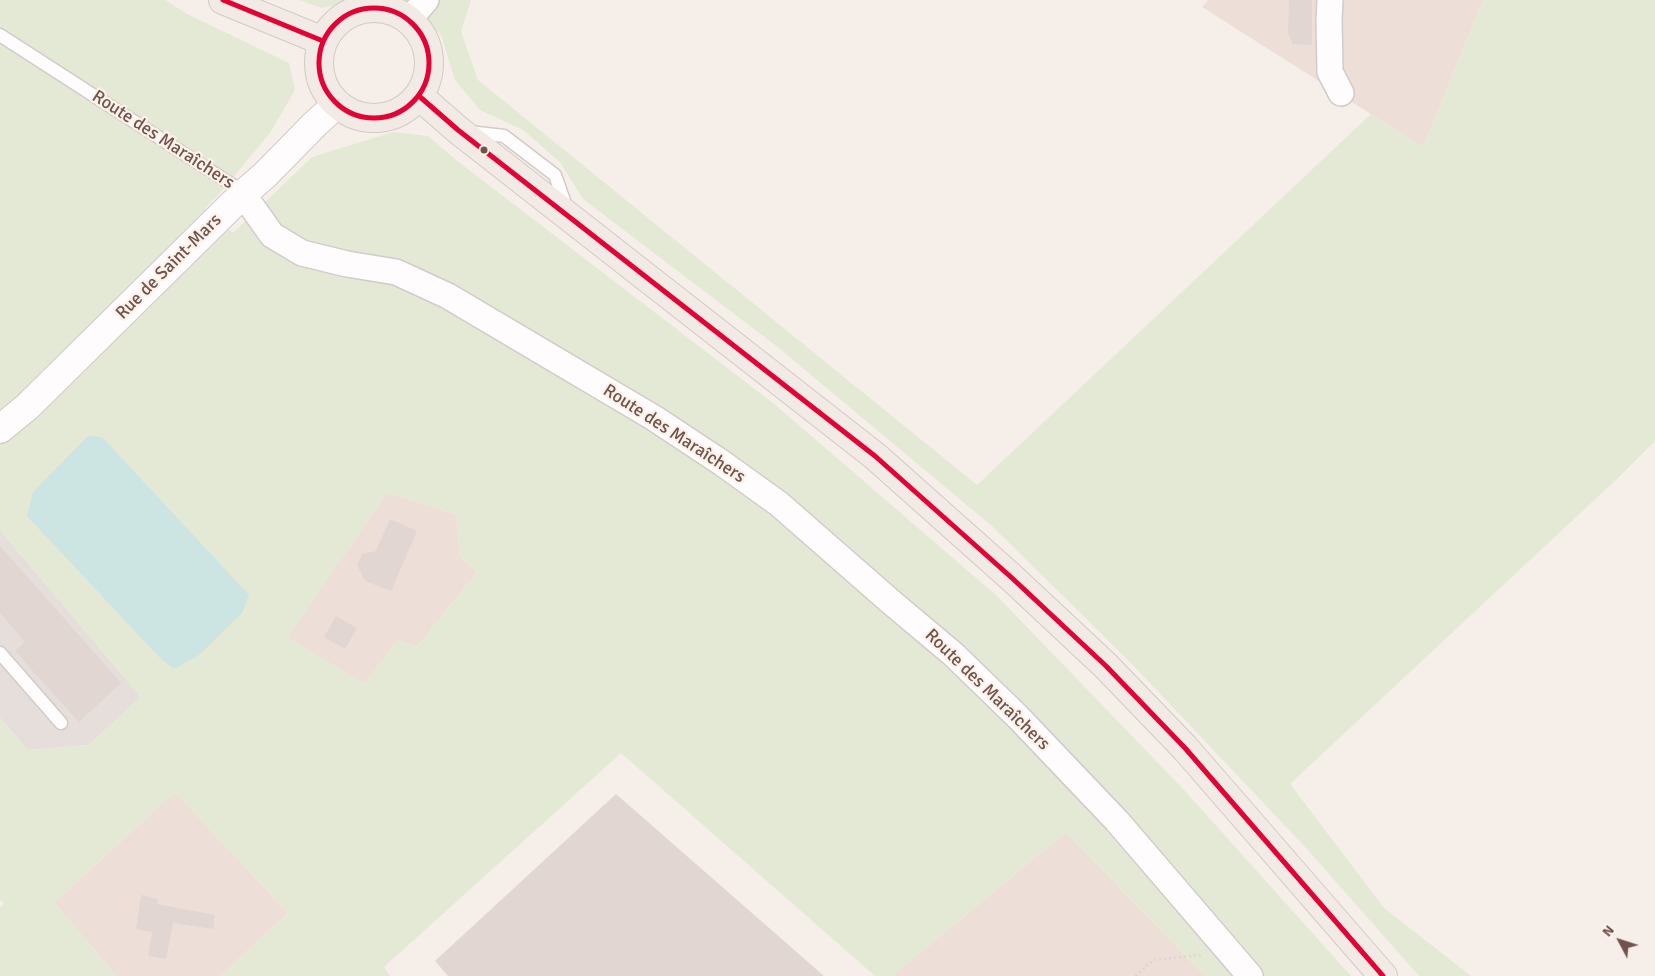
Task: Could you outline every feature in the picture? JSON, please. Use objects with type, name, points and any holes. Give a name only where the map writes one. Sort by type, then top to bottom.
[{"type":"main road","points":[[223,0],[324,41]]},
{"type":"main road","points":[[361,9],[418,10],[420,33],[428,48],[429,64],[426,81],[419,96],[395,114],[381,118],[365,117],[350,113],[337,104],[326,91],[320,75],[319,58],[324,41],[332,27],[346,16],[361,9]]},
{"type":"main road","points":[[419,96],[458,130],[875,456],[1027,592],[1106,666],[1185,748],[1383,976]]},
{"type":"street","points":[[1330,0],[1330,72],[1340,94]]},
{"type":"street","name":"Rue de Saint-Mars","points":[[0,429],[28,407],[243,194],[265,175],[314,124],[337,104]]},
{"type":"street","name":"Route des Maraîchers","points":[[243,194],[272,235],[302,253],[347,264],[396,272],[448,296],[654,418],[779,504],[953,654],[1018,717],[1116,820],[1250,976]]},
{"type":"lane","name":"Route des Maraîchers","points":[[0,35],[234,186],[243,194]]},
{"type":"lane","points":[[0,653],[62,723]]},
{"type":"path","points":[[1136,976],[1153,960],[1203,955]]},
{"type":"shaded area","points":[[1208,0],[1483,0],[1423,147],[1202,7]]},
{"type":"shaded area","points":[[387,493],[456,514],[460,557],[477,572],[417,647],[398,640],[364,684],[287,637]]},
{"type":"shaded area","points":[[0,530],[141,697],[89,745],[28,750],[0,718]]},
{"type":"shaded area","points":[[175,792],[288,913],[220,976],[117,976],[54,903]]},
{"type":"shaded area","points":[[1066,832],[1205,976],[892,976]]},
{"type":"green space","points":[[0,0],[165,0],[187,14],[289,63],[295,90],[270,133],[220,193],[205,208],[233,233],[312,157],[393,132],[428,136],[456,160],[773,403],[997,596],[1185,791],[1351,976],[1205,976],[1066,832],[892,976],[875,976],[621,753],[384,967],[390,976],[220,976],[288,913],[175,792],[54,903],[117,976],[0,976],[0,908],[4,903],[0,900],[0,718],[28,750],[89,745],[141,697],[0,530]],"holes":[[[387,493],[456,514],[460,557],[477,572],[417,647],[398,639],[364,684],[288,637]]]},
{"type":"green space","points":[[299,0],[358,0],[322,8]]},
{"type":"green space","points":[[403,0],[471,0],[461,32],[478,80],[977,485],[1371,114],[1423,147],[1483,0],[1655,0],[1655,441],[1619,477],[1290,784],[1384,908],[1471,976],[1419,976],[1307,849],[1131,663],[993,527],[779,348],[583,199],[560,162],[523,130],[480,110],[455,80],[441,35]]},
{"type":"water","points":[[88,436],[102,437],[249,595],[242,613],[199,655],[174,669],[161,659],[27,516],[33,492]]},
{"type":"building","points":[[1289,0],[1312,0],[1312,45],[1293,44],[1288,33]]},
{"type":"building","points":[[390,519],[417,531],[391,591],[365,581],[357,565],[362,554],[376,551]]},
{"type":"building","points":[[0,546],[121,683],[79,722],[15,651],[25,642],[0,613]]},
{"type":"building","points":[[336,616],[357,628],[345,649],[324,637]]},
{"type":"building","points":[[616,794],[824,976],[448,976],[435,961]]},
{"type":"building","points":[[141,895],[158,899],[157,904],[215,915],[213,929],[173,923],[166,959],[148,956],[152,932],[136,929]]},
{"type":"transit line","points":[[223,0],[323,41]]},
{"type":"transit line","points":[[374,8],[395,12],[413,24],[425,42],[429,63],[425,84],[413,102],[395,114],[374,118],[353,114],[335,102],[323,84],[319,63],[323,42],[335,24],[353,12],[374,8]]},
{"type":"transit line","points":[[419,96],[458,130],[875,456],[1012,578],[1106,666],[1185,748],[1383,976]]}]
